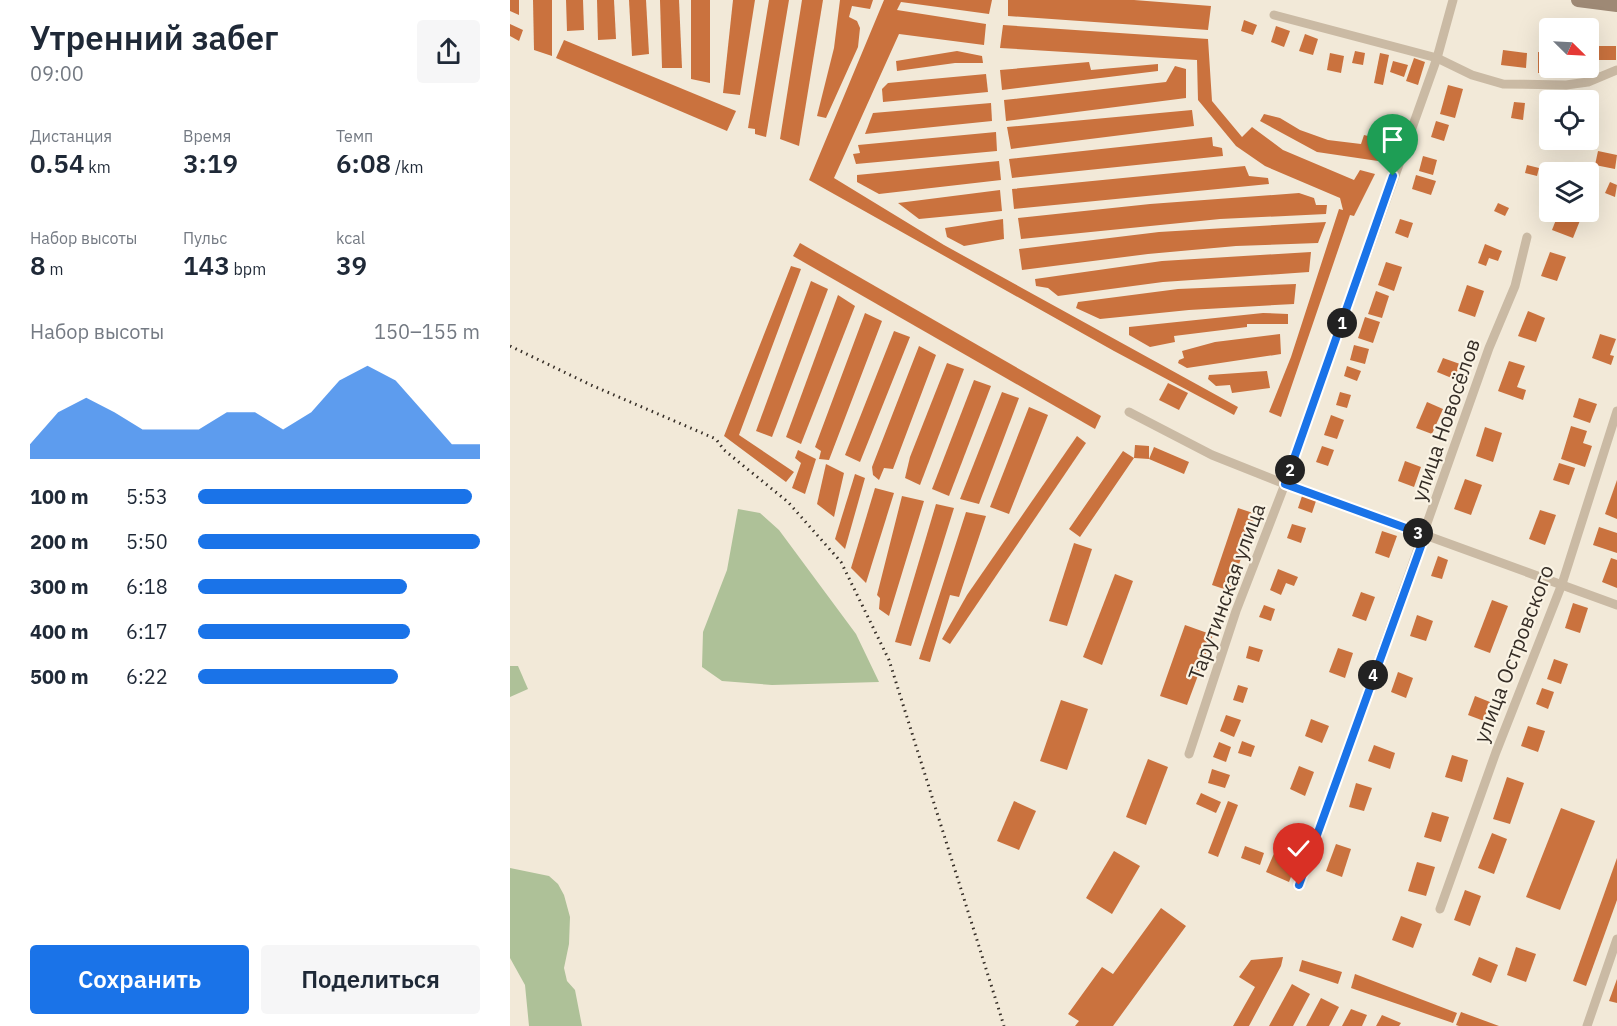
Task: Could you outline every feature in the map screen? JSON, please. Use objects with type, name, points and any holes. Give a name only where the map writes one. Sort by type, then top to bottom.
[{"type":"main road","points":[[1578,0],[1617,5]]},
{"type":"street","name":"Тарутинская улица","points":[[1189,754],[1236,611],[1285,484],[1437,58],[1453,0]]},
{"type":"street","points":[[1274,15],[1437,58],[1472,75],[1503,84],[1544,87],[1588,82],[1617,70]]},
{"type":"street","name":"улица Новосёлов","points":[[1299,885],[1425,535],[1489,348],[1515,286],[1527,237]]},
{"type":"street","name":"улица Островского","points":[[1440,909],[1496,752],[1562,584],[1617,411]]},
{"type":"street","points":[[1129,412],[1212,455],[1285,484],[1617,605]]},
{"type":"street","points":[[1587,1025],[1617,939]]},
{"type":"green space","points":[[738,509],[760,513],[779,530],[856,634],[879,682],[772,685],[722,681],[702,667],[703,632],[727,570]]},
{"type":"green space","points":[[510,666],[518,666],[528,689],[510,697]]},
{"type":"green space","points":[[510,868],[549,876],[558,884],[564,895],[570,917],[569,944],[564,968],[567,981],[575,990],[582,1026],[529,1026],[525,985],[510,958]]},
{"type":"building","points":[[510,0],[519,0],[519,15],[510,11]]},
{"type":"building","points":[[533,0],[552,0],[552,56],[534,50]]},
{"type":"building","points":[[566,0],[583,0],[584,30],[567,31]]},
{"type":"building","points":[[597,0],[614,0],[616,39],[598,40]]},
{"type":"building","points":[[629,0],[646,0],[649,54],[632,56]]},
{"type":"building","points":[[660,0],[679,0],[682,68],[662,68]]},
{"type":"building","points":[[691,0],[710,0],[710,83],[691,79]]},
{"type":"building","points":[[733,0],[755,0],[740,95],[723,93]]},
{"type":"building","points":[[769,0],[789,0],[766,137],[755,134],[755,129],[748,128]]},
{"type":"building","points":[[802,0],[823,0],[799,146],[780,139]]},
{"type":"building","points":[[840,0],[873,0],[870,9],[852,6],[849,17],[857,21],[860,28],[858,47],[826,118],[817,116],[834,48]]},
{"type":"building","points":[[884,0],[992,0],[989,14],[901,2],[897,10],[986,24],[984,45],[899,34],[834,178],[944,245],[1238,407],[1234,415],[1114,351],[809,180]]},
{"type":"building","points":[[1008,0],[1134,0],[1211,6],[1208,30],[1008,16]]},
{"type":"building","points":[[1244,20],[1257,25],[1253,35],[1241,31]]},
{"type":"building","points":[[510,24],[523,30],[519,41],[510,36]]},
{"type":"building","points":[[1003,25],[1208,39],[1212,101],[1242,137],[1252,127],[1283,150],[1354,180],[1360,170],[1375,174],[1354,216],[1350,215],[1281,417],[1269,412],[1291,357],[1339,209],[1343,210],[1340,198],[1265,166],[1236,146],[1198,100],[1197,60],[1000,48]]},
{"type":"building","points":[[1276,26],[1290,31],[1284,47],[1271,42]]},
{"type":"building","points":[[1305,34],[1318,39],[1313,55],[1299,51]]},
{"type":"building","points":[[564,40],[736,111],[727,131],[556,58]]},
{"type":"building","points":[[1599,46],[1616,46],[1616,60],[1599,60]]},
{"type":"building","points":[[1503,50],[1527,53],[1526,68],[1501,65]]},
{"type":"building","points":[[957,51],[982,56],[983,63],[955,63],[897,71],[896,61]]},
{"type":"building","points":[[1355,51],[1365,53],[1363,65],[1352,63]]},
{"type":"building","points":[[1330,53],[1344,56],[1341,73],[1327,70]]},
{"type":"building","points":[[1380,53],[1389,55],[1383,85],[1374,83]]},
{"type":"building","points":[[1414,58],[1425,62],[1418,85],[1406,81]]},
{"type":"building","points":[[1393,61],[1408,65],[1404,77],[1390,72]]},
{"type":"building","points":[[1089,62],[1091,70],[1158,64],[1158,71],[1002,90],[1000,70]]},
{"type":"building","points":[[1175,66],[1186,69],[1186,98],[1006,121],[1004,100],[1166,82]]},
{"type":"building","points":[[986,74],[988,92],[883,102],[882,89],[888,83]]},
{"type":"building","points":[[1448,85],[1463,89],[1455,118],[1440,114]]},
{"type":"building","points":[[1514,102],[1525,103],[1523,120],[1511,118]]},
{"type":"building","points":[[991,103],[992,121],[865,134],[873,113]]},
{"type":"building","points":[[1192,110],[1194,126],[1011,149],[1007,127]]},
{"type":"building","points":[[1264,114],[1280,118],[1300,130],[1328,140],[1361,144],[1364,135],[1384,140],[1378,161],[1317,152],[1260,121]]},
{"type":"building","points":[[1436,121],[1449,125],[1444,141],[1431,137]]},
{"type":"building","points":[[996,132],[997,151],[856,164],[853,154],[860,153],[858,145]]},
{"type":"building","points":[[1212,137],[1213,146],[1222,148],[1223,156],[1012,178],[1009,159]]},
{"type":"building","points":[[1598,151],[1617,155],[1615,169],[1599,166],[1599,162],[1596,162]]},
{"type":"building","points":[[1423,156],[1437,160],[1433,175],[1419,171]]},
{"type":"building","points":[[999,161],[1001,180],[879,194],[857,182],[857,175]]},
{"type":"building","points":[[1527,165],[1539,168],[1537,176],[1525,173]]},
{"type":"building","points":[[1245,166],[1249,176],[1268,178],[1269,184],[1014,209],[1012,189]]},
{"type":"building","points":[[1416,175],[1436,181],[1431,195],[1412,189]]},
{"type":"building","points":[[1610,182],[1617,185],[1615,197],[1605,193]]},
{"type":"building","points":[[1000,190],[1002,211],[919,219],[898,203]]},
{"type":"building","points":[[1299,193],[1314,198],[1316,205],[1327,205],[1326,214],[1220,219],[1021,239],[1018,218],[1150,204]]},
{"type":"building","points":[[1498,203],[1509,208],[1505,216],[1494,211]]},
{"type":"building","points":[[1003,219],[1004,239],[964,246],[947,237],[945,228]]},
{"type":"building","points":[[1400,219],[1413,223],[1408,238],[1395,233]]},
{"type":"building","points":[[1326,222],[1318,243],[1236,246],[1148,254],[1022,270],[1019,249],[1159,232]]},
{"type":"building","points":[[1555,222],[1579,222],[1573,238],[1552,230]]},
{"type":"building","points":[[800,243],[1101,416],[1095,429],[793,256]]},
{"type":"building","points":[[1485,244],[1502,251],[1498,261],[1489,258],[1486,266],[1478,263]]},
{"type":"building","points":[[1311,252],[1309,272],[1163,282],[1058,296],[1048,288],[1036,286],[1035,279],[1162,261]]},
{"type":"building","points":[[1550,252],[1566,257],[1557,281],[1541,276]]},
{"type":"building","points":[[1386,262],[1402,267],[1394,291],[1378,285]]},
{"type":"building","points":[[791,266],[801,269],[739,435],[794,472],[786,482],[724,436]]},
{"type":"building","points":[[811,281],[828,289],[772,437],[756,431]]},
{"type":"building","points":[[1296,284],[1294,304],[1189,310],[1100,319],[1076,308],[1078,302],[1178,289]]},
{"type":"building","points":[[1467,285],[1484,291],[1475,317],[1458,311]]},
{"type":"building","points":[[1376,291],[1389,296],[1382,318],[1368,314]]},
{"type":"building","points":[[838,295],[855,306],[801,444],[786,437]]},
{"type":"building","points":[[1528,311],[1545,318],[1536,342],[1518,336]]},
{"type":"building","points":[[865,313],[882,321],[829,460],[819,459],[821,451],[815,447]]},
{"type":"building","points":[[1263,313],[1288,314],[1288,324],[1247,324],[1247,327],[1174,336],[1175,342],[1150,347],[1129,335],[1129,327]]},
{"type":"building","points":[[1365,317],[1380,322],[1373,343],[1358,338]]},
{"type":"building","points":[[894,331],[910,337],[860,462],[845,455]]},
{"type":"building","points":[[1280,334],[1281,354],[1187,368],[1178,363],[1184,358],[1182,351],[1215,342]]},
{"type":"building","points":[[1600,334],[1616,339],[1610,355],[1614,356],[1611,365],[1592,358]]},
{"type":"building","points":[[1354,345],[1369,349],[1365,364],[1350,360]]},
{"type":"building","points":[[919,346],[936,355],[893,469],[884,468],[879,480],[873,475],[872,467]]},
{"type":"building","points":[[1443,358],[1460,364],[1454,379],[1437,372]]},
{"type":"building","points":[[1509,361],[1525,366],[1517,387],[1526,390],[1523,400],[1498,391]]},
{"type":"building","points":[[947,363],[964,369],[920,485],[905,478],[910,457]]},
{"type":"building","points":[[1347,366],[1361,371],[1357,381],[1344,376]]},
{"type":"building","points":[[1267,371],[1270,388],[1232,393],[1230,385],[1216,386],[1208,379],[1209,375]]},
{"type":"building","points":[[974,380],[991,386],[949,496],[932,489]]},
{"type":"building","points":[[1168,383],[1188,393],[1179,410],[1159,400]]},
{"type":"building","points":[[1002,392],[1019,398],[979,504],[960,499]]},
{"type":"building","points":[[1340,392],[1351,395],[1347,408],[1336,405]]},
{"type":"building","points":[[1579,398],[1597,404],[1590,423],[1573,417]]},
{"type":"building","points":[[1427,402],[1443,409],[1432,434],[1416,428]]},
{"type":"building","points":[[1029,407],[1048,415],[1009,514],[990,507]]},
{"type":"building","points":[[1331,415],[1344,420],[1337,439],[1324,435]]},
{"type":"building","points":[[1571,426],[1587,431],[1583,443],[1592,446],[1585,467],[1561,459]]},
{"type":"building","points":[[1485,427],[1502,433],[1493,462],[1476,456]]},
{"type":"building","points":[[1077,436],[1086,443],[950,644],[942,639],[967,595]]},
{"type":"building","points":[[1135,445],[1149,446],[1149,459],[1134,458]]},
{"type":"building","points":[[1322,446],[1334,450],[1328,466],[1316,462]]},
{"type":"building","points":[[1154,447],[1189,462],[1184,474],[1149,459]]},
{"type":"building","points":[[798,450],[816,459],[805,494],[792,488],[801,463],[795,458]]},
{"type":"building","points":[[1123,451],[1134,458],[1080,537],[1069,529]]},
{"type":"building","points":[[1405,461],[1421,467],[1414,487],[1398,481]]},
{"type":"building","points":[[1559,463],[1575,468],[1569,485],[1553,480]]},
{"type":"building","points":[[826,464],[844,473],[834,517],[817,504]]},
{"type":"building","points":[[855,474],[865,478],[845,549],[835,539]]},
{"type":"building","points":[[1465,479],[1482,485],[1471,515],[1454,509]]},
{"type":"building","points":[[1617,480],[1617,519],[1605,514]]},
{"type":"building","points":[[875,488],[894,493],[866,583],[851,568]]},
{"type":"building","points":[[1304,490],[1318,495],[1312,513],[1298,508]]},
{"type":"building","points":[[902,496],[924,501],[889,616],[879,609],[880,598],[877,595]]},
{"type":"building","points":[[936,504],[954,508],[911,646],[895,642]]},
{"type":"building","points":[[1238,508],[1256,514],[1230,591],[1212,585]]},
{"type":"building","points":[[1540,510],[1556,515],[1545,545],[1529,539]]},
{"type":"building","points":[[966,512],[986,516],[959,597],[950,595],[930,662],[919,659]]},
{"type":"building","points":[[1292,524],[1306,528],[1301,543],[1287,538]]},
{"type":"building","points":[[1599,527],[1617,533],[1617,553],[1593,545]]},
{"type":"building","points":[[1382,531],[1397,536],[1389,558],[1375,553]]},
{"type":"building","points":[[1074,543],[1092,549],[1067,626],[1049,621]]},
{"type":"building","points":[[1438,556],[1448,560],[1442,579],[1431,576]]},
{"type":"building","points":[[1611,558],[1617,560],[1617,588],[1602,582]]},
{"type":"building","points":[[1278,569],[1298,577],[1294,586],[1286,583],[1281,595],[1270,590]]},
{"type":"building","points":[[1115,574],[1133,581],[1102,665],[1083,657]]},
{"type":"building","points":[[1361,592],[1375,597],[1366,621],[1352,616]]},
{"type":"building","points":[[1492,600],[1508,606],[1490,653],[1474,647]]},
{"type":"building","points":[[1573,603],[1588,608],[1580,633],[1565,628]]},
{"type":"building","points":[[1264,605],[1275,609],[1271,621],[1259,617]]},
{"type":"building","points":[[1417,615],[1433,621],[1426,641],[1410,636]]},
{"type":"building","points":[[1185,625],[1213,635],[1187,705],[1160,696]]},
{"type":"building","points":[[1249,646],[1263,650],[1259,662],[1246,658]]},
{"type":"building","points":[[1338,648],[1353,653],[1345,678],[1329,672]]},
{"type":"building","points":[[1554,659],[1568,664],[1561,684],[1547,679]]},
{"type":"building","points":[[1398,672],[1413,678],[1406,698],[1391,692]]},
{"type":"building","points":[[1238,685],[1248,688],[1243,703],[1233,700]]},
{"type":"building","points":[[1542,688],[1554,692],[1548,709],[1536,704]]},
{"type":"building","points":[[1475,696],[1490,702],[1484,721],[1468,715]]},
{"type":"building","points":[[1061,700],[1088,709],[1067,770],[1040,761]]},
{"type":"building","points":[[1226,715],[1241,720],[1234,737],[1220,731]]},
{"type":"building","points":[[1311,719],[1329,726],[1322,743],[1305,736]]},
{"type":"building","points":[[1528,726],[1545,731],[1538,752],[1521,746]]},
{"type":"building","points":[[1242,741],[1255,746],[1251,757],[1238,753]]},
{"type":"building","points":[[1219,742],[1231,747],[1226,762],[1213,757]]},
{"type":"building","points":[[1374,745],[1395,753],[1390,769],[1368,761]]},
{"type":"building","points":[[1452,755],[1468,760],[1462,782],[1445,777]]},
{"type":"building","points":[[1148,759],[1168,767],[1146,825],[1126,817]]},
{"type":"building","points":[[1299,766],[1314,772],[1305,796],[1290,789]]},
{"type":"building","points":[[1212,769],[1230,775],[1225,788],[1208,783]]},
{"type":"building","points":[[1507,777],[1524,783],[1510,824],[1493,819]]},
{"type":"building","points":[[1356,783],[1372,788],[1364,811],[1349,807]]},
{"type":"building","points":[[1201,793],[1221,802],[1216,813],[1196,804]]},
{"type":"building","points":[[1014,801],[1036,811],[1019,850],[997,841]]},
{"type":"building","points":[[1228,801],[1238,805],[1218,857],[1208,853]]},
{"type":"building","points":[[1561,808],[1595,821],[1560,910],[1526,897]]},
{"type":"building","points":[[1432,812],[1449,817],[1441,842],[1424,837]]},
{"type":"building","points":[[1284,830],[1292,833],[1279,863],[1294,869],[1289,882],[1266,872]]},
{"type":"building","points":[[1492,833],[1507,839],[1494,874],[1478,868]]},
{"type":"building","points":[[1336,844],[1351,849],[1342,877],[1326,871]]},
{"type":"building","points":[[1245,846],[1264,853],[1260,865],[1241,858]]},
{"type":"building","points":[[1114,851],[1140,866],[1112,914],[1086,898]]},
{"type":"building","points":[[1617,858],[1617,900],[1586,986],[1573,981]]},
{"type":"building","points":[[1417,862],[1435,867],[1426,896],[1408,891]]},
{"type":"building","points":[[1465,890],[1481,896],[1470,926],[1454,920]]},
{"type":"building","points":[[1161,908],[1186,926],[1113,1026],[1075,1026],[1079,1021],[1068,1014],[1102,967],[1113,974]]},
{"type":"building","points":[[1401,916],[1422,924],[1413,948],[1392,940]]},
{"type":"building","points":[[1516,947],[1536,954],[1526,982],[1507,975]]},
{"type":"building","points":[[1283,957],[1281,966],[1249,1026],[1233,1026],[1255,987],[1239,977],[1251,960]]},
{"type":"building","points":[[1479,957],[1498,965],[1491,983],[1472,975]]},
{"type":"building","points":[[1302,960],[1342,972],[1338,984],[1299,971]]},
{"type":"building","points":[[1355,974],[1457,1013],[1453,1023],[1351,988]]},
{"type":"building","points":[[1617,979],[1617,1003],[1609,1001]]},
{"type":"building","points":[[1292,984],[1310,994],[1293,1026],[1269,1026]]},
{"type":"building","points":[[1321,998],[1339,1007],[1329,1026],[1306,1026]]},
{"type":"building","points":[[1351,1009],[1367,1015],[1362,1026],[1342,1026]]},
{"type":"building","points":[[1461,1012],[1499,1026],[1456,1025]]},
{"type":"building","points":[[1382,1015],[1401,1023],[1399,1026],[1376,1026]]},
{"type":"railway","points":[[510,346],[591,385],[716,439],[724,450],[788,502],[841,562],[889,660],[1004,1026]]},
{"type":"route","points":[[1299,885],[1360,710],[1425,535],[1285,484],[1393,176]]}]
